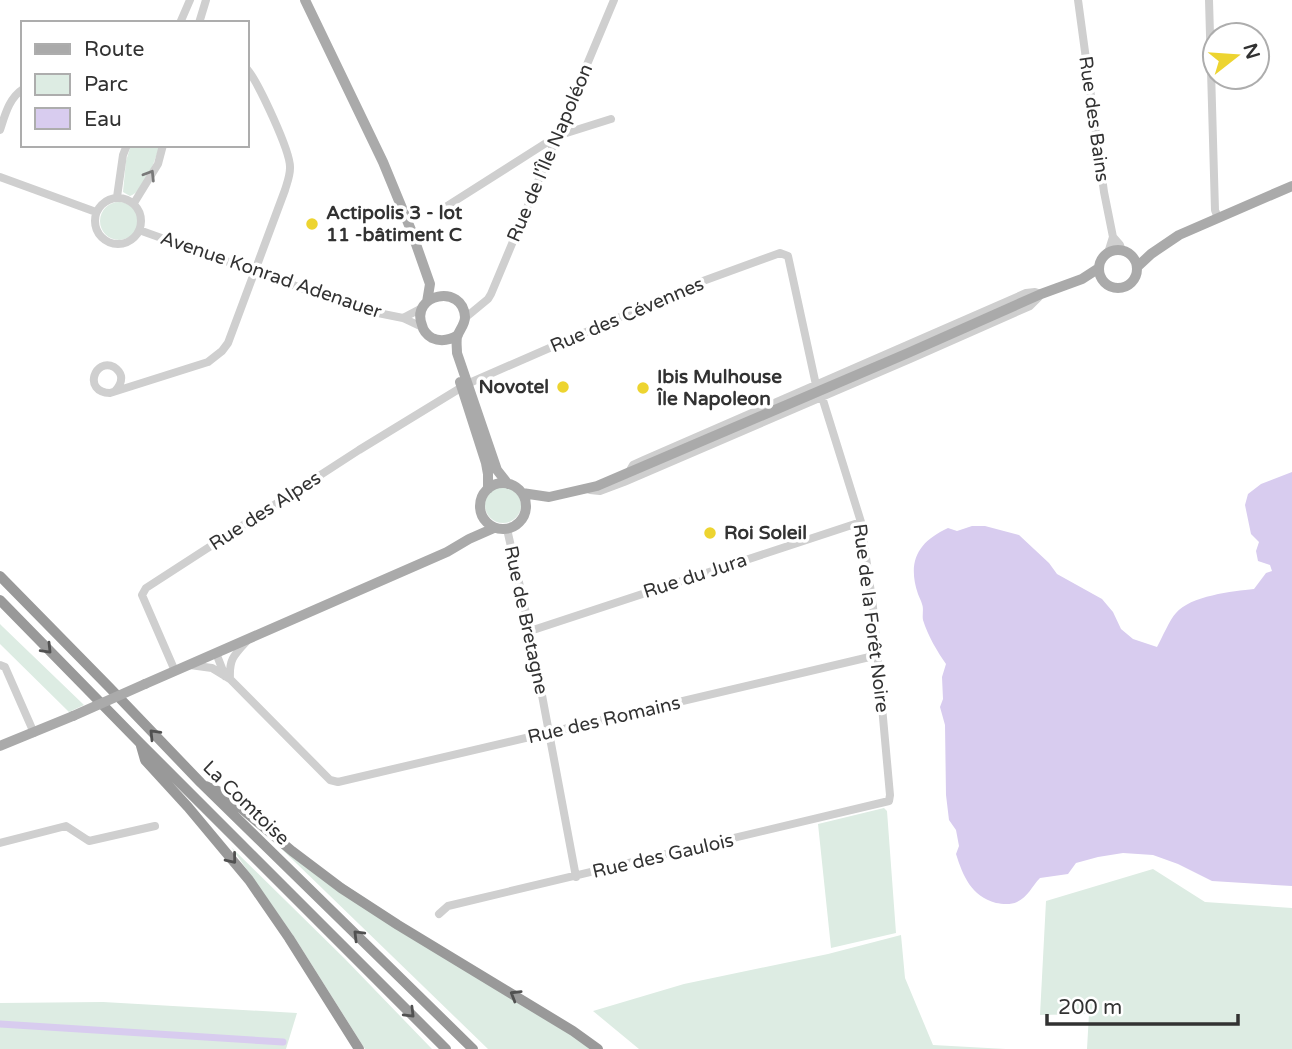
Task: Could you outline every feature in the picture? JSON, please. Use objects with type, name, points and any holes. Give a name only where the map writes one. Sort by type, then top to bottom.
[{"type":"highway","name":"La Comtoise","points":[[0,576],[201,783],[474,1049]]},
{"type":"highway","name":"La Comtoise","points":[[0,600],[446,1049]]},
{"type":"highway","points":[[140,743],[145,760],[188,807],[256,890],[359,1049]]},
{"type":"highway","points":[[201,783],[223,793],[341,888],[598,1049]]},
{"type":"main road","points":[[305,0],[383,162],[411,230],[430,284],[421,314],[422,327],[432,338],[452,338],[462,330],[465,318],[461,305],[430,284]]},
{"type":"main road","points":[[1134,262],[1180,235],[1292,186]]},
{"type":"main road","points":[[1082,279],[1103,281],[1115,288],[1126,286],[1135,278],[1134,262],[1122,251],[1108,253],[1099,268],[1103,281]]},
{"type":"main road","points":[[525,511],[549,498],[587,489],[628,473],[1041,294],[1082,279],[1099,268]]},
{"type":"main road","points":[[425,305],[432,298],[446,296]]},
{"type":"main road","points":[[457,335],[457,353],[486,463],[488,489]]},
{"type":"main road","points":[[440,340],[451,355],[465,386],[497,470],[508,484]]},
{"type":"main road","points":[[0,746],[447,552],[494,528],[507,529],[519,523],[525,511],[522,493],[508,484],[497,484],[488,489],[481,500],[480,513],[469,539]]},
{"type":"main road","points":[[522,493],[549,498]]},
{"type":"main road","points":[[480,513],[494,528]]},
{"type":"street","points":[[181,21],[191,0]]},
{"type":"street","points":[[200,21],[206,0]]},
{"type":"street","name":"Rue de l'Île Napoléon","points":[[465,318],[491,293],[614,0]]},
{"type":"street","name":"Rue des Bains","points":[[1078,0],[1100,170],[1113,237],[1108,253]]},
{"type":"street","points":[[1209,0],[1215,210],[1218,218]]},
{"type":"street","points":[[115,391],[121,380],[119,371],[111,366],[102,366],[96,372],[94,381],[98,389],[106,393],[115,391],[202,365],[215,358],[228,343],[289,178],[290,167],[288,152],[255,79],[248,70]]},
{"type":"street","points":[[0,130],[9,104],[21,90]]},
{"type":"street","points":[[447,206],[556,136],[611,119]]},
{"type":"street","points":[[117,197],[126,147]]},
{"type":"street","points":[[134,203],[158,164],[162,147]]},
{"type":"street","points":[[0,177],[96,212]]},
{"type":"street","points":[[117,197],[134,203],[141,216],[135,237],[122,244],[115,244],[101,236],[95,218],[104,202],[117,197]]},
{"type":"street","name":"Avenue Konrad Adenauer","points":[[139,230],[363,310],[403,318],[422,327]]},
{"type":"street","name":"Rue des Bains","points":[[1113,237],[1122,251]]},
{"type":"street","name":"Rue des Cévennes","points":[[465,386],[703,281],[780,253],[788,256],[816,386]]},
{"type":"street","points":[[587,489],[600,491],[624,482],[822,397],[1030,306],[1041,294],[1026,293],[643,460],[633,465],[628,473]]},
{"type":"street","points":[[461,305],[482,303]]},
{"type":"street","name":"Avenue Konrad Adenauer","points":[[403,318],[425,305]]},
{"type":"street","points":[[121,380],[136,384]]},
{"type":"street","name":"Rue des Alpes","points":[[175,671],[142,595],[146,588],[359,450],[465,386]]},
{"type":"street","name":"Rue de la Forêt Noire","points":[[822,397],[861,522],[878,655],[889,802]]},
{"type":"street","name":"Rue du Jura","points":[[530,632],[861,522]]},
{"type":"street","name":"Rue de Bretagne","points":[[507,529],[530,632],[576,877]]},
{"type":"street","points":[[228,677],[232,659],[247,639]]},
{"type":"street","points":[[216,653],[228,677]]},
{"type":"street","name":"Rue des Romains","points":[[228,677],[330,780],[338,782],[878,655]]},
{"type":"street","points":[[0,665],[5,667],[34,733]]},
{"type":"street","points":[[190,665],[207,666],[228,677]]},
{"type":"street","name":"Rue des Gaulois","points":[[439,914],[448,906],[889,802]]},
{"type":"street","points":[[0,843],[66,826],[89,841],[155,826]]},
{"type":"green space","points":[[130,147],[159,147],[145,182],[130,196],[123,192]]},
{"type":"green space","points":[[119,202],[132,208],[138,221],[132,234],[119,240],[106,234],[100,221],[106,208]]},
{"type":"green space","points":[[503,487],[516,492],[521,505],[516,518],[503,523],[490,518],[485,505],[490,492]]},
{"type":"green space","points":[[0,624],[84,705],[69,712],[0,644]]},
{"type":"green space","points":[[884,808],[887,811],[896,933],[831,948],[818,824]]},
{"type":"green space","points":[[262,830],[593,1049],[488,1049]]},
{"type":"green space","points":[[231,847],[432,1049],[365,1049],[293,935]]},
{"type":"green space","points":[[1153,869],[1205,902],[1292,908],[1292,1049],[1087,1049],[1089,1014],[1040,1015],[1046,901]]},
{"type":"green space","points":[[901,935],[905,978],[933,1045],[1006,1049],[639,1049],[593,1011],[684,984],[828,954]]},
{"type":"green space","points":[[103,1002],[297,1013],[286,1049],[0,1049],[0,1003]]},
{"type":"water","points":[[1292,472],[1292,886],[1212,881],[1153,855],[1123,853],[1076,863],[1068,874],[1040,878],[1021,900],[1015,903],[996,903],[980,895],[969,884],[962,870],[956,854],[959,846],[956,830],[949,820],[945,725],[940,707],[943,699],[942,677],[946,664],[925,626],[923,606],[915,582],[915,562],[922,546],[948,528],[957,531],[972,526],[985,526],[1019,535],[1057,574],[1102,599],[1113,612],[1121,629],[1133,639],[1157,647],[1171,620],[1183,607],[1212,595],[1254,589],[1266,573],[1272,571],[1270,565],[1258,561],[1256,551],[1259,542],[1251,534],[1245,505],[1248,494],[1261,484]]},
{"type":"waterway","points":[[0,1024],[283,1042]]},
{"type":"place","name":"Actipolis 3 - lot 11 -bâtiment C","points":[[312,224]]},
{"type":"place","name":"Novotel","points":[[563,387]]},
{"type":"place","name":"Ibis Mulhouse Île Napoleon","points":[[643,388]]},
{"type":"place","name":"Roi Soleil","points":[[710,533]]}]
